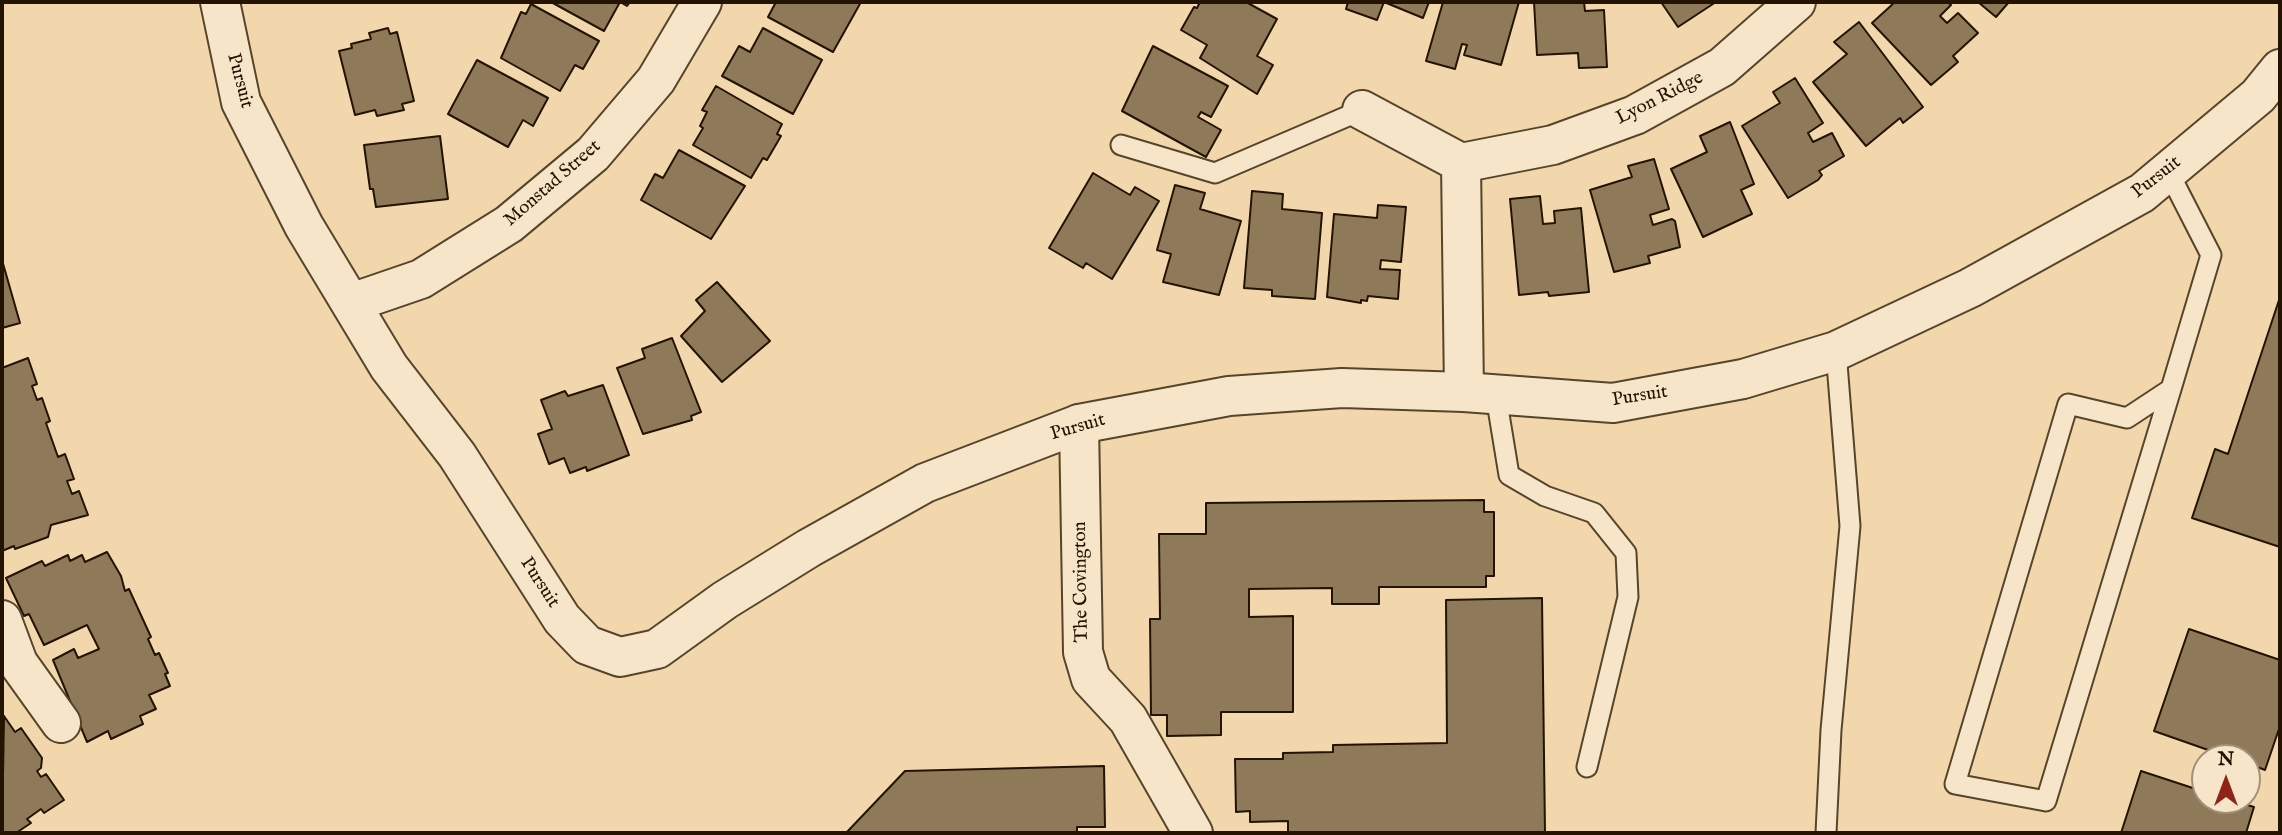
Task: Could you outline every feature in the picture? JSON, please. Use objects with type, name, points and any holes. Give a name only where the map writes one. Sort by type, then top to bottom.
[{"type":"street","name":"Pursuit","points":[[220,2],[241,102],[304,226],[389,367],[457,455],[562,619],[587,645],[620,657],[657,649],[736,593],[925,483],[1079,424],[1229,396],[1342,388],[1613,403],[1743,379],[1836,351],[1970,288],[2142,193],[2258,96],[2280,69]]},
{"type":"street","name":"Monstad Street","points":[[351,303],[421,279],[509,224],[593,154],[656,80],[702,2]]},
{"type":"street","name":"Lyon Ridge","points":[[1461,163],[1553,145],[1635,115],[1722,67],[1796,2]]},
{"type":"street","points":[[1362,110],[1461,163],[1480,394]]},
{"type":"street","name":"The Covington","points":[[1079,424],[1083,652],[1091,679],[1128,719],[1193,833]]},
{"type":"street","points":[[2,620],[10,669],[61,723]]},
{"type":"lane","points":[[1121,145],[1214,173],[1362,110]]},
{"type":"lane","points":[[2168,171],[2211,255],[2171,389],[2046,801],[1955,784],[2068,404],[2127,418],[2171,389]]},
{"type":"lane","points":[[1826,833],[1831,730],[1850,526],[1836,351]]},
{"type":"lane","points":[[1480,394],[1509,475],[1545,496],[1594,513],[1626,553],[1629,597],[1587,767]]},
{"type":"building","points":[[551,2],[620,2],[604,31]]},
{"type":"building","points":[[776,2],[861,2],[833,52],[768,17]]},
{"type":"building","points":[[1200,2],[1246,2],[1277,19],[1257,56],[1273,65],[1257,94],[1200,58],[1207,45],[1181,30],[1194,7],[1197,8]]},
{"type":"building","points":[[1348,2],[1384,2],[1377,20],[1346,9]]},
{"type":"building","points":[[1384,2],[1429,2],[1423,18]]},
{"type":"building","points":[[1443,2],[1519,2],[1501,65],[1464,55],[1467,45],[1462,44],[1455,69],[1426,61]]},
{"type":"building","points":[[1534,2],[1584,2],[1585,11],[1604,10],[1607,67],[1579,68],[1578,53],[1537,55]]},
{"type":"building","points":[[1661,2],[1716,2],[1678,27]]},
{"type":"building","points":[[1895,2],[1948,2],[1951,5],[1940,16],[1947,23],[1958,13],[1978,33],[1953,56],[1958,62],[1931,85],[1872,23]]},
{"type":"building","points":[[1978,2],[2009,2],[1996,17]]},
{"type":"building","points":[[531,4],[599,41],[583,69],[575,65],[560,91],[501,58],[521,12],[526,14]]},
{"type":"building","points":[[1859,22],[1923,107],[1903,123],[1900,118],[1866,146],[1813,82],[1847,54],[1834,42]]},
{"type":"building","points":[[388,28],[390,34],[397,32],[414,101],[402,104],[404,110],[377,116],[375,110],[355,115],[339,51],[352,48],[351,44],[371,39],[369,33]]},
{"type":"building","points":[[763,28],[822,60],[793,114],[722,76],[739,46],[750,52]]},
{"type":"building","points":[[1153,46],[1228,86],[1211,117],[1201,112],[1198,117],[1221,130],[1206,157],[1122,111]]},
{"type":"building","points":[[477,60],[548,98],[533,126],[523,120],[508,147],[448,114]]},
{"type":"building","points":[[1795,78],[1823,123],[1808,133],[1813,142],[1832,133],[1844,156],[1819,171],[1822,175],[1818,180],[1788,198],[1742,126],[1780,103],[1773,92]]},
{"type":"building","points":[[716,86],[782,124],[777,134],[781,136],[767,160],[763,158],[751,178],[693,145],[703,128],[700,126],[707,112],[702,110]]},
{"type":"building","points":[[1730,122],[1754,184],[1741,190],[1752,214],[1703,237],[1671,169],[1707,152],[1700,136]]},
{"type":"building","points":[[440,136],[448,199],[376,207],[373,189],[370,189],[364,145]]},
{"type":"building","points":[[679,150],[745,186],[711,239],[641,200],[655,174],[663,178]]},
{"type":"building","points":[[1654,159],[1669,209],[1650,215],[1653,225],[1672,219],[1675,221],[1680,247],[1648,256],[1650,263],[1614,272],[1590,190],[1632,177],[1628,166]]},
{"type":"building","points":[[1093,173],[1130,195],[1135,187],[1159,201],[1112,279],[1086,263],[1083,268],[1049,248]]},
{"type":"building","points":[[1175,185],[1205,193],[1200,209],[1241,221],[1219,295],[1163,282],[1171,254],[1157,250]]},
{"type":"building","points":[[1252,191],[1283,194],[1282,209],[1322,213],[1315,299],[1272,296],[1272,290],[1244,288]]},
{"type":"building","points":[[1540,196],[1543,224],[1555,223],[1554,211],[1581,208],[1589,292],[1549,296],[1548,292],[1519,295],[1510,199]]},
{"type":"building","points":[[1378,205],[1406,207],[1401,262],[1381,260],[1380,269],[1400,270],[1398,299],[1368,296],[1367,301],[1361,300],[1361,303],[1327,297],[1334,214],[1377,218]]},
{"type":"building","points":[[2,260],[20,323],[2,328]]},
{"type":"building","points":[[717,282],[770,341],[722,382],[681,336],[705,311],[696,300]]},
{"type":"building","points":[[2280,297],[2280,547],[2192,518],[2215,449],[2228,454]]},
{"type":"building","points":[[672,338],[701,412],[691,416],[692,420],[643,434],[617,368],[645,358],[642,349]]},
{"type":"building","points":[[28,358],[37,384],[32,386],[37,400],[42,398],[50,421],[46,423],[58,457],[65,454],[74,479],[67,481],[72,494],[79,491],[88,515],[51,525],[48,537],[2,551],[2,368]]},
{"type":"building","points":[[603,385],[629,455],[587,471],[586,467],[570,473],[564,458],[549,464],[538,434],[552,429],[541,400],[565,391],[568,396]]},
{"type":"building","points":[[1484,500],[1484,512],[1494,512],[1494,576],[1486,576],[1486,587],[1379,587],[1379,604],[1332,604],[1332,588],[1249,589],[1249,617],[1293,616],[1293,712],[1221,712],[1221,735],[1167,736],[1167,715],[1151,715],[1150,619],[1160,619],[1159,534],[1206,534],[1206,503]]},
{"type":"building","points":[[107,552],[121,576],[125,591],[129,589],[151,637],[148,639],[155,655],[159,653],[168,673],[165,674],[170,686],[149,695],[156,709],[140,716],[143,724],[111,739],[108,731],[87,742],[53,660],[74,649],[78,658],[99,649],[87,625],[44,645],[29,614],[24,616],[6,578],[42,561],[45,566],[68,555],[70,561],[82,555],[85,562]]},
{"type":"building","points":[[1542,598],[1545,833],[1288,833],[1288,821],[1250,822],[1250,811],[1236,812],[1235,759],[1283,759],[1283,753],[1333,752],[1333,745],[1447,743],[1446,600]]},
{"type":"building","points":[[2189,629],[2280,660],[2280,726],[2265,770],[2261,768],[2261,744],[2191,744],[2154,731]]},
{"type":"building","points":[[4,716],[15,732],[21,728],[42,758],[41,768],[37,771],[41,777],[46,774],[64,800],[44,813],[41,809],[27,819],[31,823],[16,833],[2,833]]},
{"type":"building","points":[[1104,766],[1105,827],[1077,827],[1077,833],[846,833],[905,771]]},
{"type":"building","points":[[2141,771],[2191,787],[2191,814],[2252,814],[2246,833],[2121,833]]}]
